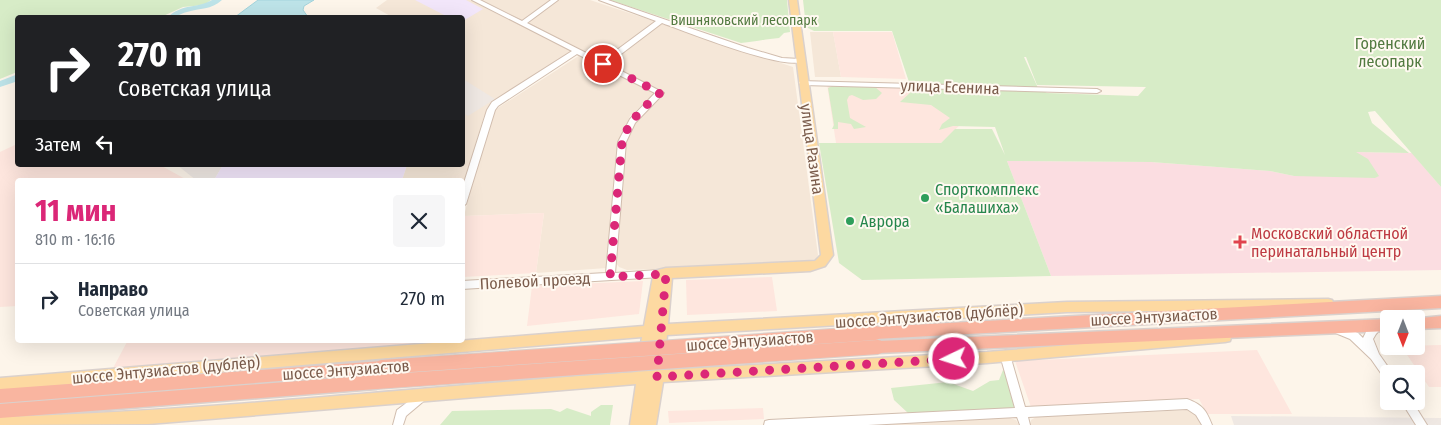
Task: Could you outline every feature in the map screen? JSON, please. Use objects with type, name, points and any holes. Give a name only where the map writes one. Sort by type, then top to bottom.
[{"type":"highway","name":"шоссе Энтузиастов","points":[[0,411],[877,340],[1349,305],[1441,302]]},
{"type":"highway","points":[[1425,323],[1441,322]]},
{"type":"highway","name":"шоссе Энтузиастов","points":[[0,396],[382,367],[877,340],[1121,335],[1380,325]]},
{"type":"main road","name":"улица Разина","points":[[793,0],[827,255],[825,261],[818,266]]},
{"type":"main road","name":"Полевой проезд","points":[[662,274],[818,266]]},
{"type":"main road","points":[[650,425],[650,377],[662,274]]},
{"type":"main road","name":"шоссе Энтузиастов (дублёр)","points":[[465,343],[522,341],[656,330],[1086,307],[1288,303],[1349,305]]},
{"type":"main road","points":[[838,321],[820,328],[816,331],[814,339],[821,354],[839,366]]},
{"type":"main road","points":[[0,423],[116,421],[509,387],[1133,347],[1289,330]]},
{"type":"main road","points":[[509,387],[529,380],[541,364],[541,356],[536,346],[522,341]]},
{"type":"main road","name":"шоссе Энтузиастов (дублёр)","points":[[0,384],[423,344],[456,343]]},
{"type":"main road","points":[[637,425],[650,377]]},
{"type":"street","points":[[475,0],[660,93],[633,118],[622,142],[610,277]]},
{"type":"street","points":[[522,24],[555,0]]},
{"type":"street","points":[[602,0],[772,58],[800,61]]},
{"type":"street","points":[[603,64],[660,21]]},
{"type":"street","points":[[465,195],[490,110],[502,100],[577,51]]},
{"type":"street","name":"улица Есенина","points":[[803,83],[1098,92]]},
{"type":"street","name":"Полевой проезд","points":[[465,285],[662,274]]},
{"type":"street","points":[[1375,356],[1368,339],[1372,331],[1380,327]]},
{"type":"street","points":[[1329,328],[1354,336],[1375,356],[1381,365]]},
{"type":"street","points":[[1005,355],[1025,425]]},
{"type":"street","points":[[401,412],[418,399],[430,393]]},
{"type":"street","points":[[380,397],[399,406],[401,412],[398,425]]},
{"type":"street","points":[[768,425],[1187,404],[1196,407],[1202,412],[1207,425]]},
{"type":"street","points":[[1412,410],[1422,425]]},
{"type":"shaded area","points":[[387,0],[471,0],[572,51],[494,104],[484,116],[465,179],[403,178],[406,167],[465,167],[465,15],[388,15],[376,8]]},
{"type":"shaded area","points":[[415,0],[466,0],[483,9],[465,20],[465,15],[444,15]]},
{"type":"shaded area","points":[[482,0],[590,0],[793,67],[818,255],[816,260],[807,264],[627,270],[619,267],[616,263],[625,143],[632,125],[662,93]]},
{"type":"shaded area","points":[[810,32],[833,32],[841,77],[815,77]]},
{"type":"shaded area","points":[[833,32],[892,32],[906,79],[841,77]]},
{"type":"shaded area","points":[[580,55],[656,92],[630,116],[618,147],[607,268],[536,273],[544,213],[465,216],[490,113]]},
{"type":"shaded area","points":[[465,80],[495,99],[468,116],[465,114]]},
{"type":"shaded area","points":[[827,84],[957,89],[962,123],[941,143],[836,143]]},
{"type":"shaded area","points":[[15,145],[15,167],[164,167],[183,178],[15,178],[15,306],[0,307],[0,152]]},
{"type":"shaded area","name":"Московский областной перинатальный центр","points":[[1355,152],[1412,153],[1441,187],[1441,270],[1051,276],[1007,161],[1151,162],[1270,171],[1294,176],[1378,176]]},
{"type":"shaded area","points":[[180,167],[222,167],[215,178],[193,178]]},
{"type":"shaded area","points":[[222,167],[406,167],[403,178],[215,178]]},
{"type":"shaded area","points":[[544,213],[536,273],[465,277],[465,216]]},
{"type":"shaded area","points":[[772,277],[777,311],[687,315],[686,280]]},
{"type":"shaded area","points":[[643,281],[639,314],[527,326],[532,286]]},
{"type":"shaded area","points":[[126,343],[419,343],[419,344],[112,370]]},
{"type":"shaded area","points":[[1425,345],[1441,345],[1441,387],[1429,387],[1425,381],[1425,365],[1414,365],[1407,355],[1425,355]]},
{"type":"shaded area","points":[[1257,350],[1292,414],[1207,414],[1199,399],[1031,407],[1015,361]]},
{"type":"shaded area","points":[[763,408],[764,419],[669,423],[668,411]]},
{"type":"shaded area","points":[[1189,410],[1197,416],[1201,425],[1030,425],[1031,420],[1036,417]]},
{"type":"shaded area","points":[[1231,416],[1441,418],[1441,425],[1234,425]]},
{"type":"shaded area","points":[[1010,418],[1016,420],[1019,425],[865,425]]},
{"type":"green space","points":[[0,0],[211,0],[204,5],[183,7],[165,15],[15,15],[15,73],[0,79]]},
{"type":"green space","name":"Вишняковский лесопарк","points":[[610,0],[787,0],[790,32],[784,33],[779,38],[741,43]]},
{"type":"green space","name":"Горенский лесопарк","points":[[803,0],[1441,0],[1441,187],[1375,111],[1368,112],[1372,123],[1409,153],[1356,152],[1368,159],[1379,176],[1375,178],[1294,176],[1270,171],[1151,162],[1007,161],[1051,276],[862,280],[839,263],[819,143],[941,143],[955,129],[992,129],[1005,155],[995,127],[953,126],[939,130],[942,124],[950,118],[931,105],[900,102],[912,91],[892,31],[814,31],[806,27]],"holes":[[[1024,57],[1026,57],[1037,85],[1146,87],[1138,96],[1047,93],[1038,88]]]},
{"type":"green space","points":[[834,85],[875,87],[882,93],[876,99],[863,100],[852,95],[847,100],[850,118],[866,127],[854,129],[851,124],[838,122],[838,129],[832,129],[834,125],[828,88]]},
{"type":"green space","points":[[1003,370],[1006,373],[1016,408],[908,413],[894,400],[891,388],[948,382],[973,391],[990,381],[999,380]]},
{"type":"green space","points":[[601,405],[613,405],[610,425],[440,425],[452,411],[551,409],[560,412],[567,408],[591,416],[591,412]]},
{"type":"water","points":[[258,0],[314,0],[304,6],[303,10],[307,15],[238,15]]},
{"type":"waterway","points":[[176,15],[183,10],[206,7],[218,0]]},
{"type":"waterway","points":[[0,84],[15,78]]},
{"type":"place","name":"Спорткомплекс «Балашиха»","points":[[925,198]]},
{"type":"place","name":"Аврора","points":[[850,221]]},
{"type":"place","name":"Московский областной перинатальный центр","points":[[1240,242]]},
{"type":"route","points":[[603,64],[660,93],[633,118],[622,142],[610,277],[666,274],[657,377],[954,359]]}]
